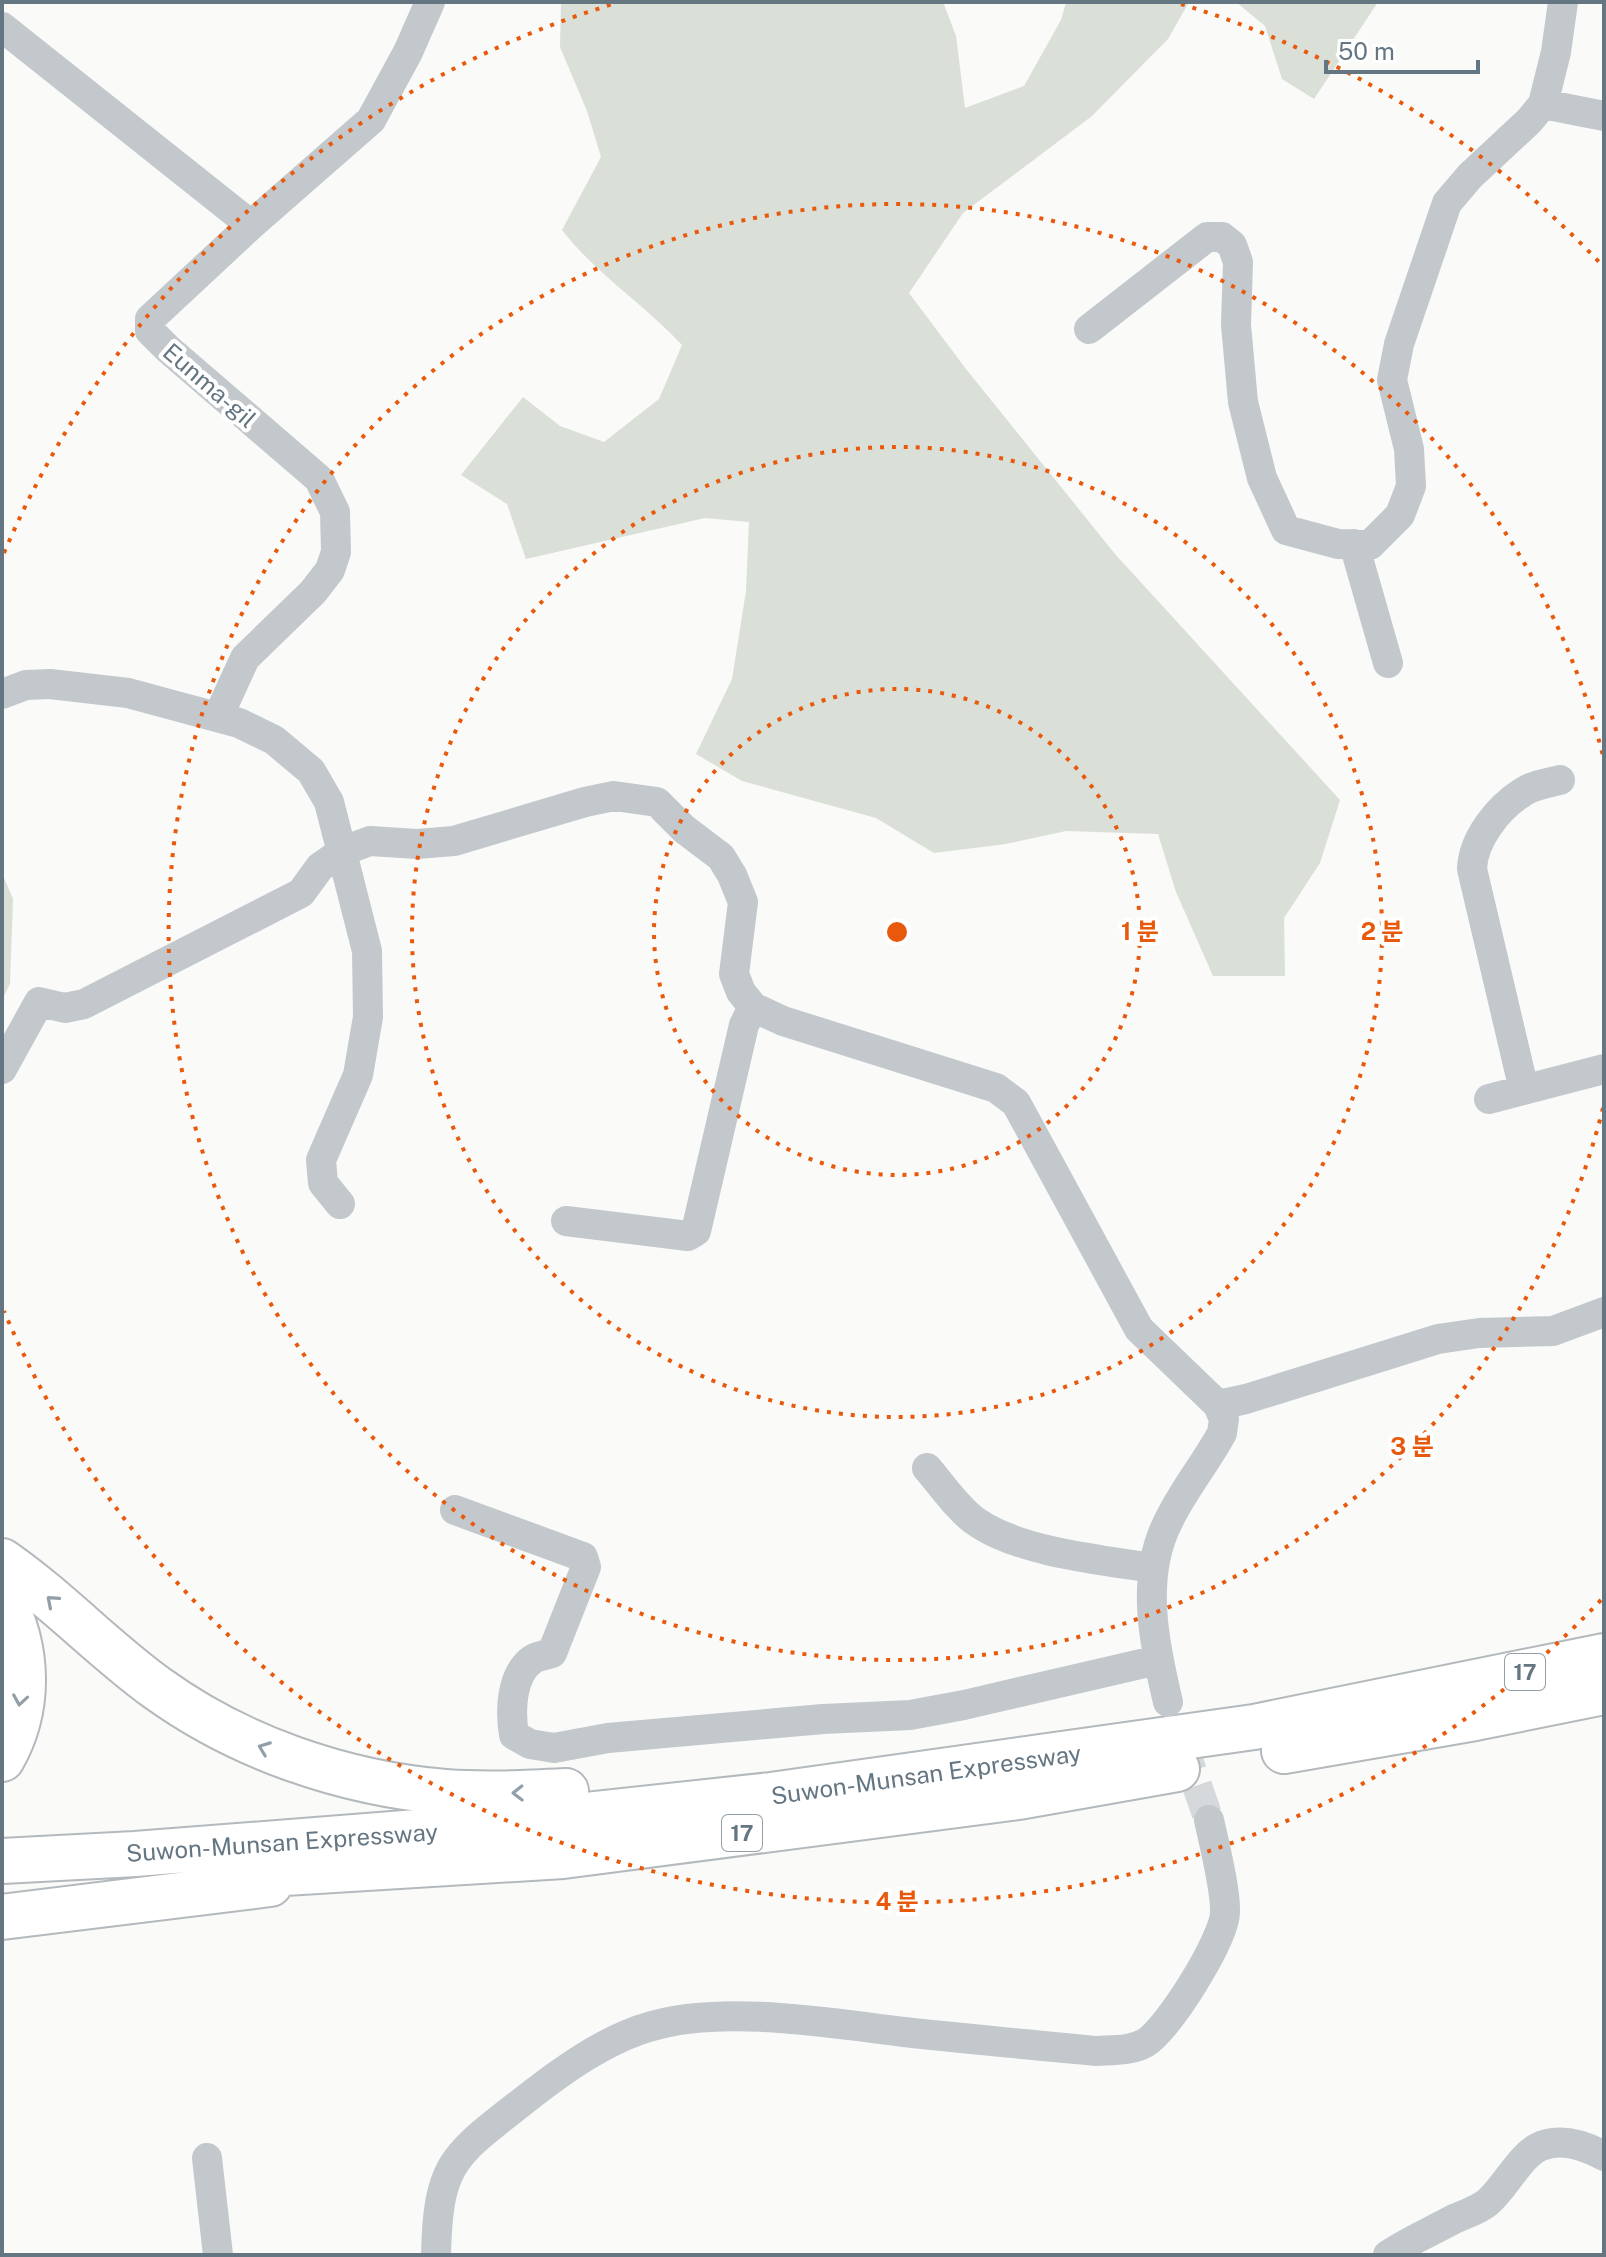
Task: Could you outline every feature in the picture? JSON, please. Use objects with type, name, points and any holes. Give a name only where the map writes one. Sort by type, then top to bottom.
[{"type":"highway","points":[[2,1561],[112,1653],[206,1721],[251,1743],[301,1761],[395,1786],[447,1792],[595,1790],[1127,1747]]},
{"type":"highway","points":[[2,1598],[15,1622],[24,1659],[16,1723],[2,1759]]},
{"type":"highway","name":"Suwon-Munsan Expressway","points":[[2,1886],[446,1865],[563,1856],[1018,1797],[1466,1702],[1600,1669]]},
{"type":"highway","name":"Suwon-Munsan Expressway","points":[[2,1861],[135,1854],[576,1817],[771,1795],[1254,1727],[1466,1702]]},
{"type":"highway","points":[[2,1917],[446,1865]]},
{"type":"street","name":"Eunma-gil","points":[[218,717],[245,658],[313,592],[330,570],[336,552],[335,512],[319,479],[150,331],[150,319],[371,120],[408,52],[430,2]]},
{"type":"street","points":[[1089,329],[1207,237],[1222,237],[1232,245],[1238,262],[1236,325],[1243,402],[1262,478],[1286,530],[1338,544],[1370,545],[1400,515],[1411,486],[1409,449],[1392,380],[1399,344],[1447,203],[1543,104],[1556,52],[1563,2]]},
{"type":"street","points":[[2,27],[251,225]]},
{"type":"street","points":[[1543,104],[1604,116]]},
{"type":"street","points":[[1354,544],[1388,663]]},
{"type":"street","points":[[2,694],[26,685],[77,685],[128,693],[218,717],[274,740],[311,771],[329,802],[367,951],[368,1017],[358,1075],[321,1160],[323,1183],[340,1204]]},
{"type":"street","points":[[1524,1090],[1472,869],[1472,856],[1485,830],[1510,802],[1526,790],[1560,780]]},
{"type":"street","points":[[2,1069],[39,1002],[65,1008],[84,1004],[301,893],[320,867],[343,851],[370,841],[417,844],[454,841],[614,796],[657,802],[684,829],[721,857],[732,875],[743,902],[734,974],[741,992],[753,1007],[783,1021],[996,1088],[1016,1103],[1139,1329],[1218,1405],[1224,1419],[1222,1433],[1167,1523],[1151,1577],[1158,1660],[1168,1702]]},
{"type":"street","points":[[566,1221],[688,1236],[696,1231],[744,1025],[753,1007]]},
{"type":"street","points":[[1489,1099],[1604,1069]]},
{"type":"street","points":[[1218,1405],[1438,1339],[1479,1333],[1553,1331],[1604,1312]]},
{"type":"street","points":[[927,1468],[976,1523],[1015,1541],[1080,1557],[1153,1568]]},
{"type":"street","points":[[455,1510],[583,1557],[586,1567],[552,1653],[534,1658],[517,1675],[512,1720],[514,1735],[530,1744],[554,1748],[608,1738],[823,1719],[910,1715],[1158,1660]]},
{"type":"street","points":[[436,2255],[437,2219],[446,2176],[471,2141],[554,2079],[618,2038],[652,2025],[695,2018],[755,2017],[1097,2051],[1130,2048],[1145,2043],[1161,2031],[1175,2011],[1221,1930],[1225,1913],[1209,1820]]},
{"type":"street","points":[[1388,2255],[1486,2204],[1529,2153],[1543,2145],[1566,2142],[1585,2146],[1604,2156]]},
{"type":"street","points":[[207,2158],[218,2255]]},
{"type":"shaded area","points":[[561,2],[943,2],[956,36],[965,108],[1024,86],[1061,20],[1066,2],[1189,2],[1168,39],[1092,116],[963,213],[909,293],[1115,554],[1340,800],[1320,863],[1284,918],[1285,976],[1213,976],[1176,892],[1158,834],[1066,831],[1006,844],[934,853],[876,818],[742,781],[696,754],[732,679],[746,591],[749,522],[705,518],[526,559],[507,504],[461,475],[523,397],[560,426],[604,442],[659,399],[682,345],[590,261],[562,230],[601,157],[587,111],[560,47]]},
{"type":"shaded area","points":[[1236,2],[1378,2],[1314,99],[1282,79],[1265,26]]},
{"type":"shaded area","points":[[2,873],[13,899],[10,984],[2,1000]]},
{"type":"tunnel","points":[[1182,1743],[1209,1820]]}]
